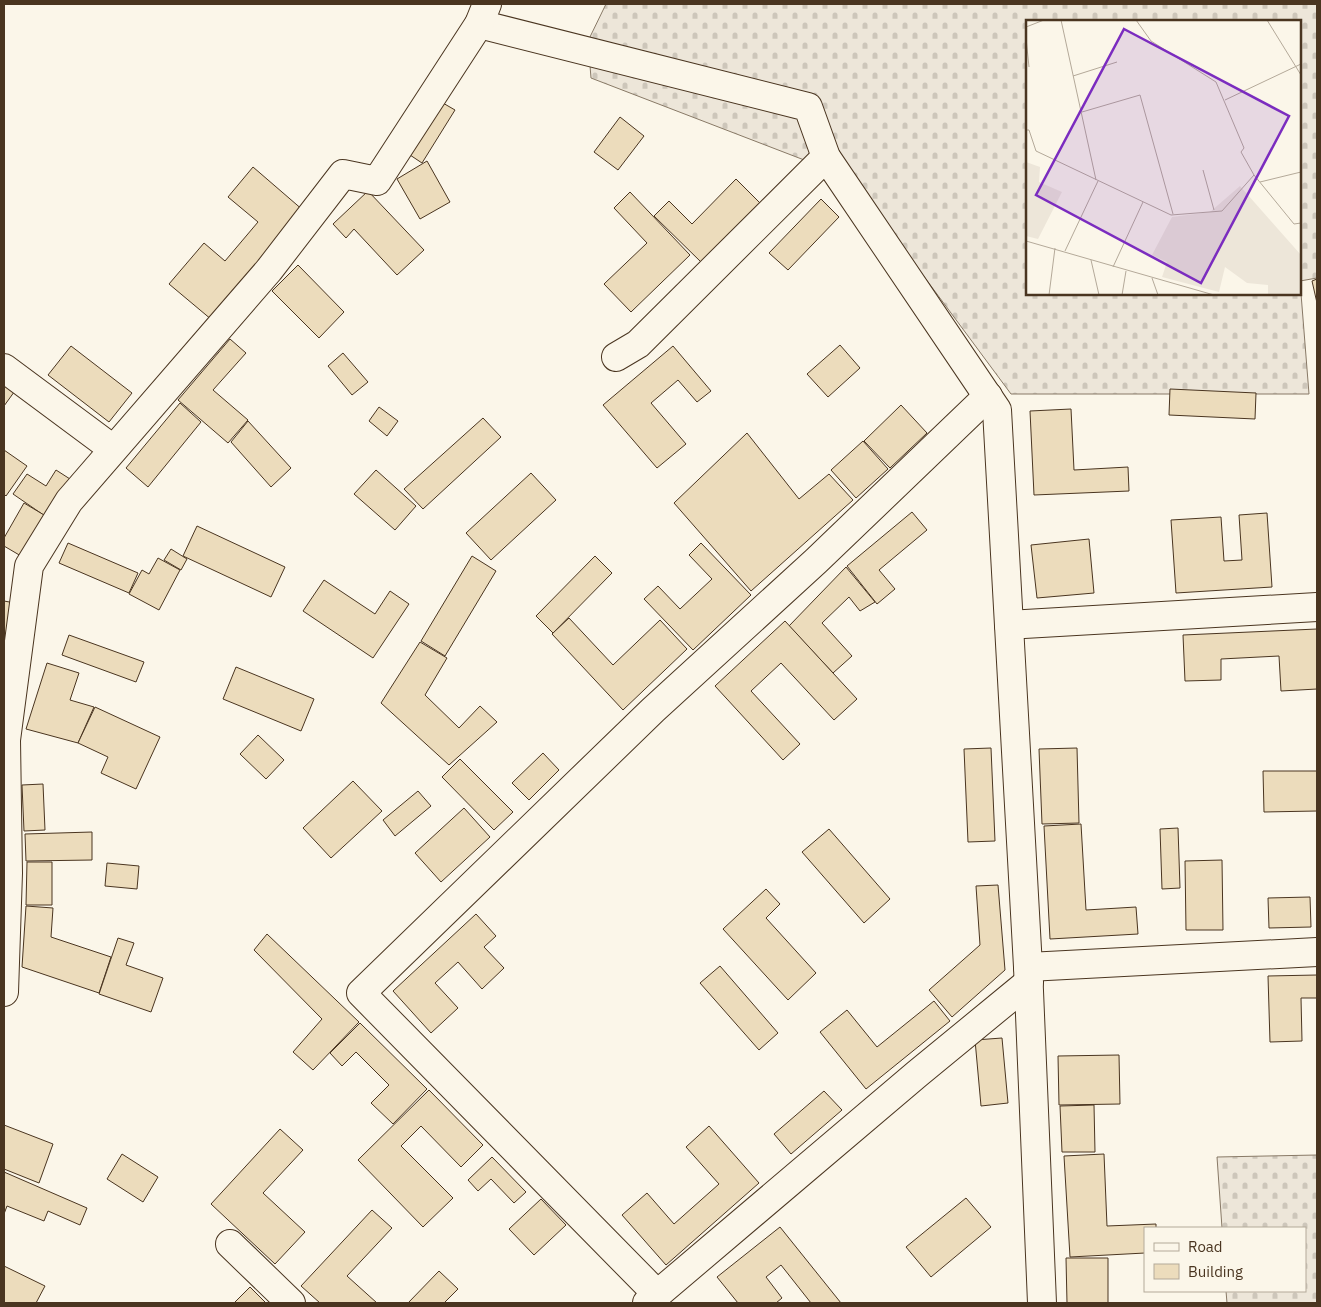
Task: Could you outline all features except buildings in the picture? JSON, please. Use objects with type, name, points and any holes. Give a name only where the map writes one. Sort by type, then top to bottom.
[{"type":"street","points":[[4,992],[8,873],[6,740],[29,566],[69,501],[269,270],[343,174],[377,181],[483,14],[808,107],[826,157],[997,410],[1029,975],[1042,1303]]},
{"type":"street","points":[[616,357],[638,344],[826,157]]},
{"type":"street","points":[[4,368],[114,449]]},
{"type":"street","points":[[988,396],[816,561],[653,710],[361,993],[652,1299],[1029,975],[1317,952]]},
{"type":"street","points":[[1009,625],[1317,607]]},
{"type":"street","points":[[230,1244],[291,1303]]},
{"type":"green space","points":[[606,4],[1317,4],[1317,278],[1301,281],[1301,20],[1026,20],[1026,295],[1301,294],[1309,394],[1011,394],[851,178],[591,78],[588,41]]},
{"type":"green space","points":[[1317,1155],[1317,1303],[1227,1303],[1226,1292],[1306,1292],[1306,1227],[1222,1227],[1217,1157]]}]
